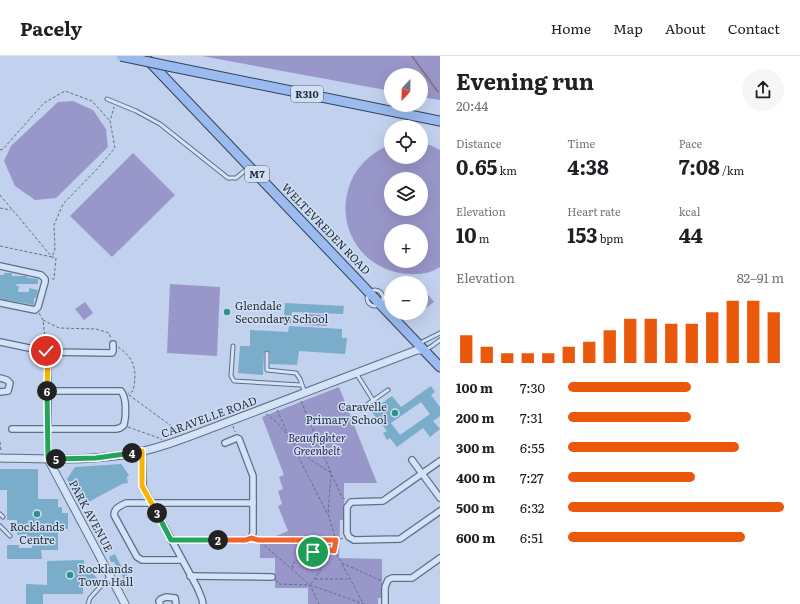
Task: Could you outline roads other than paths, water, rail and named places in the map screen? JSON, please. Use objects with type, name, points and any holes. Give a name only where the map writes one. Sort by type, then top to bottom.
[{"type":"main road","name":"R310","points":[[121,56],[440,121]]},
{"type":"main road","name":"WELTEVREDEN ROAD","points":[[144,56],[370,292],[420,348],[440,367]]},
{"type":"street","points":[[0,266],[41,275],[45,279],[36,310],[0,303]]},
{"type":"street","points":[[0,342],[47,352],[112,353],[113,344]]},
{"type":"street","name":"CARAVELLE ROAD","points":[[0,456],[96,458],[142,451],[175,442],[420,348]]},
{"type":"street","points":[[47,352],[48,458]]},
{"type":"street","points":[[0,378],[7,380],[10,384],[8,391],[0,392]]},
{"type":"street","points":[[12,428],[116,429],[124,426],[126,395],[118,390],[48,391]]},
{"type":"street","points":[[171,540],[246,540],[251,538],[253,533],[253,476],[239,439],[237,438],[225,443]]},
{"type":"street","points":[[142,451],[142,484],[202,598],[203,604]]},
{"type":"street","name":"PARK AVENUE","points":[[48,458],[125,604]]},
{"type":"street","points":[[412,460],[440,498]]},
{"type":"street","points":[[440,461],[383,501],[355,501],[349,504],[347,507],[347,533],[349,537],[354,540],[400,539],[440,511]]},
{"type":"street","points":[[182,560],[142,560],[137,557],[114,515],[116,508],[126,503],[151,502],[253,503]]},
{"type":"street","points":[[385,604],[386,582],[392,578],[412,578],[440,558]]},
{"type":"street","points":[[190,576],[272,576]]},
{"type":"street","points":[[160,604],[159,601],[161,599],[170,597],[175,598],[176,604]]},
{"type":"lane","points":[[107,99],[136,111],[160,124],[226,178],[236,178],[250,166]]},
{"type":"lane","name":"CARAVELLE ROAD","points":[[420,348],[440,333]]},
{"type":"lane","name":"CARAVELLE ROAD","points":[[420,348],[432,346],[440,340]]},
{"type":"lane","points":[[233,346],[231,376],[234,381],[301,385]]},
{"type":"lane","points":[[267,353],[267,370],[296,373],[305,393]]},
{"type":"lane","points":[[356,373],[373,400]]},
{"type":"lane","points":[[368,404],[388,390]]},
{"type":"lane","points":[[0,526],[10,536]]},
{"type":"lane","points":[[88,604],[90,598],[110,576]]},
{"type":"waterway","points":[[412,56],[438,92]]},
{"type":"place","name":"Glendale Secondary School","points":[[227,312]]},
{"type":"place","name":"Caravelle Primary School","points":[[395,413]]},
{"type":"place","name":"Rocklands Centre","points":[[37,514]]},
{"type":"place","name":"Rocklands Town Hall","points":[[70,575]]},
{"type":"park label","name":"Beaufighter Greenbelt","points":[[317,444]]}]
